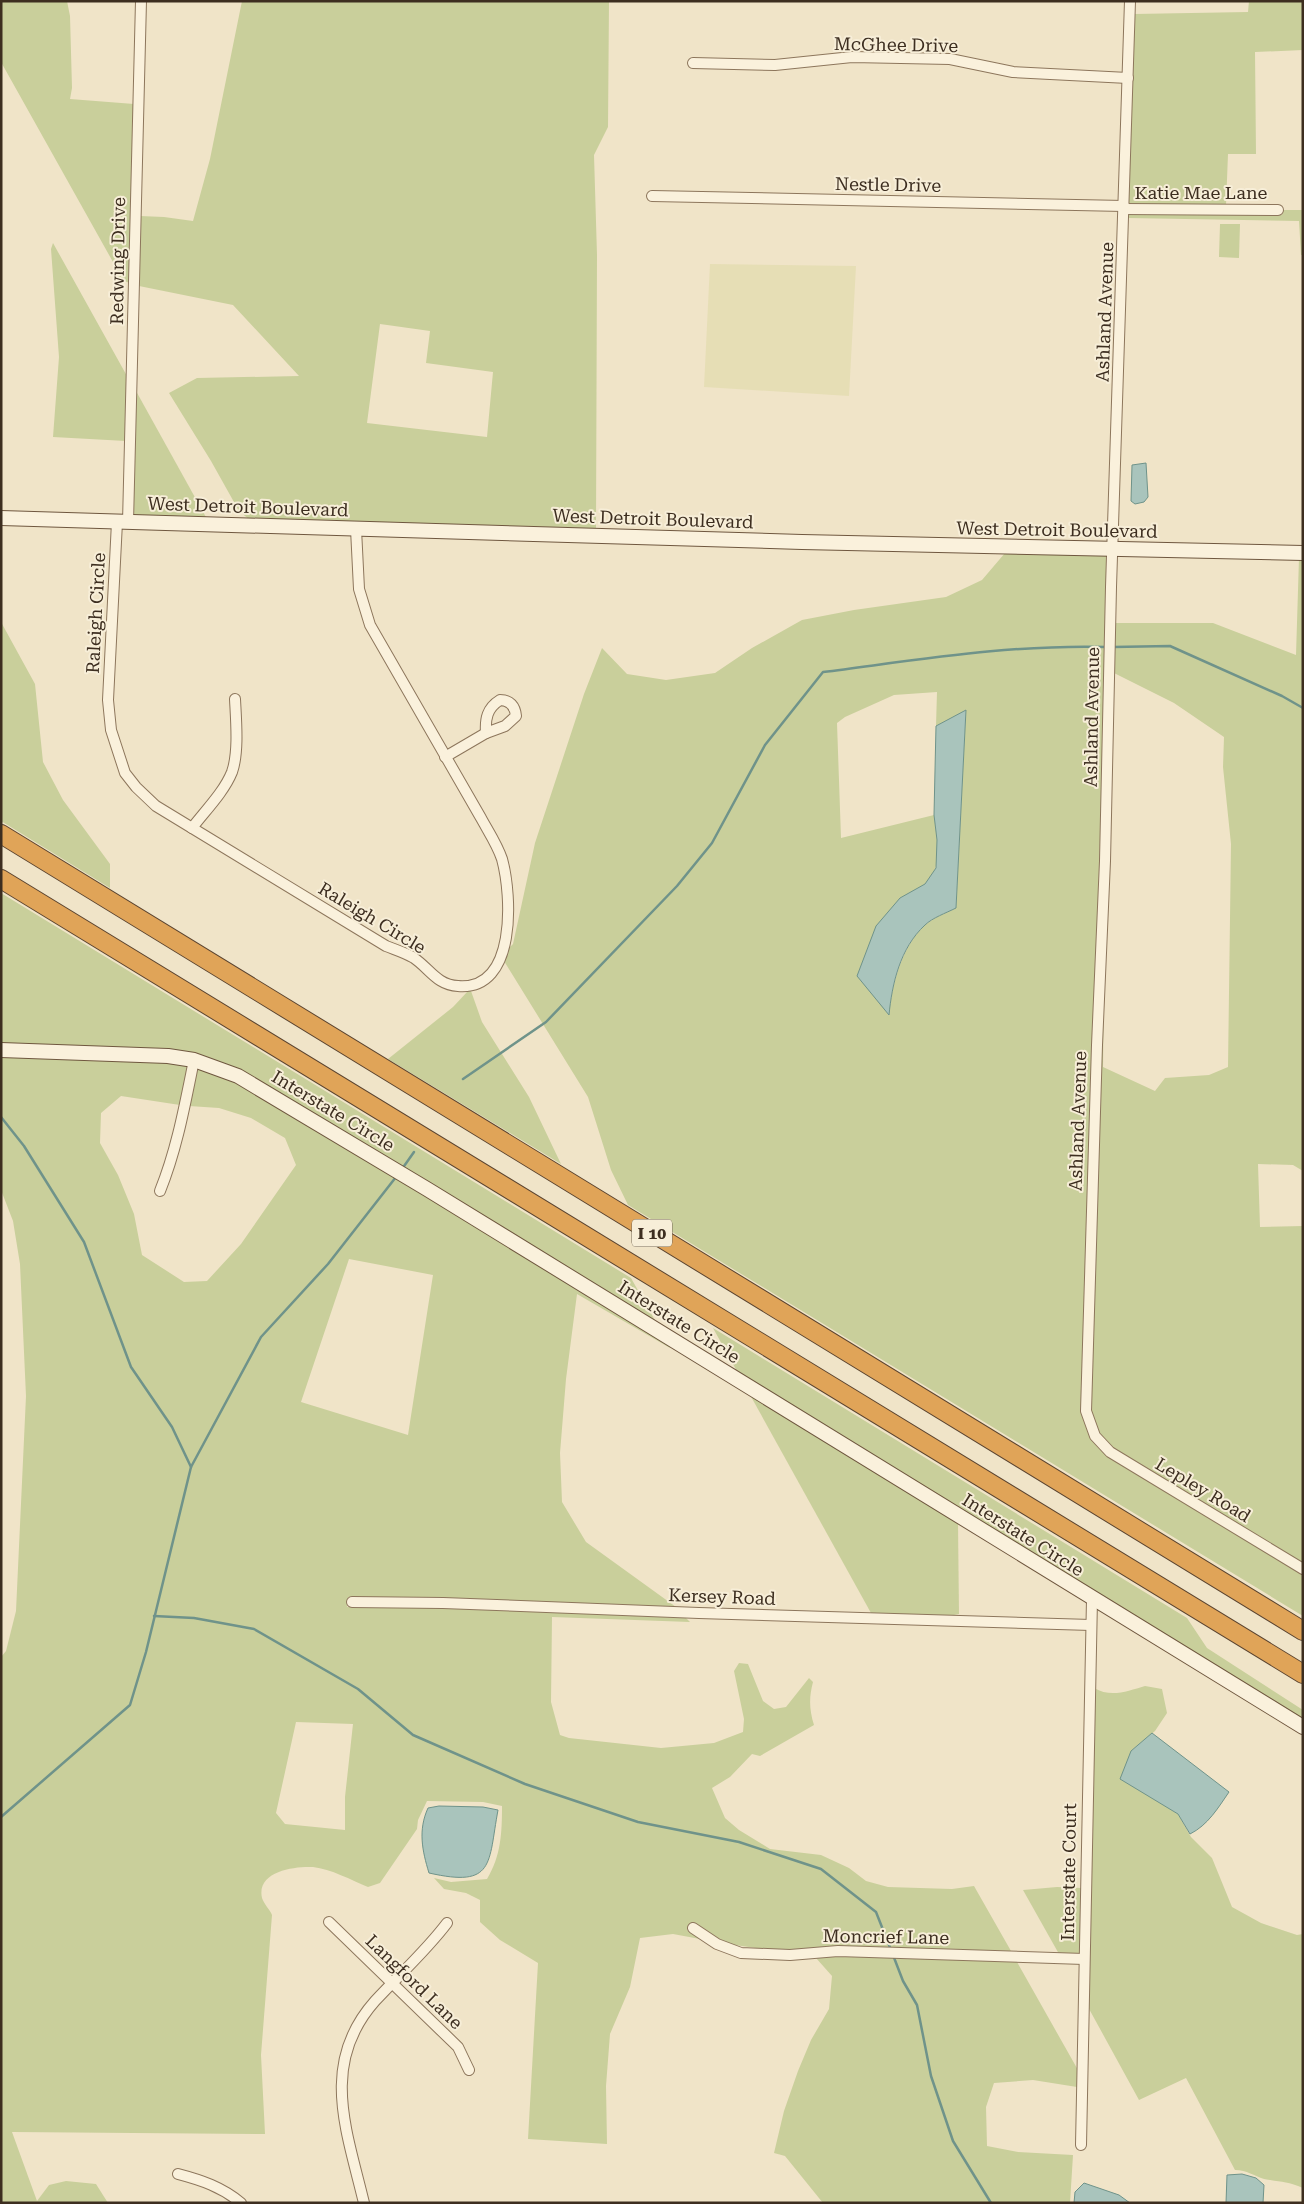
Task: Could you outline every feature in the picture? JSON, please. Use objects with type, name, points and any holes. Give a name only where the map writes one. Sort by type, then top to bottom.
[{"type":"highway","name":"I 10","points":[[1,834],[1303,1631]]},
{"type":"highway","name":"I 10","points":[[1,879],[1303,1674]]},
{"type":"street","name":"Redwing Drive","points":[[123,522],[141,1]]},
{"type":"street","name":"Ashland Avenue","points":[[1093,1432],[1086,1411],[1130,1]]},
{"type":"street","name":"McGhee Drive","points":[[693,63],[775,65],[852,57],[950,60],[1013,72],[1128,78]]},
{"type":"street","name":"Nestle Drive","points":[[652,196],[1124,208]]},
{"type":"street","name":"Katie Mae Lane","points":[[1124,208],[1278,210]]},
{"type":"street","name":"West Detroit Boulevard","points":[[1,518],[1114,550],[1303,553]]},
{"type":"street","name":"Raleigh Circle","points":[[123,522],[108,700],[114,745],[125,773],[136,787],[156,806],[386,946],[415,959],[442,982],[450,985],[469,986],[485,978],[500,961],[506,939],[507,894],[504,869],[498,850],[370,625],[364,609],[356,572],[356,529]]},
{"type":"street","points":[[192,828],[227,782],[232,772],[236,747],[235,699]]},
{"type":"street","points":[[445,757],[486,733]]},
{"type":"street","name":"Interstate Circle","points":[[1,1050],[168,1056],[194,1060],[238,1076],[405,1176],[1303,1727]]},
{"type":"street","points":[[160,1191],[176,1146],[194,1060]]},
{"type":"street","name":"Lepley Road","points":[[1093,1432],[1110,1452],[1303,1570]]},
{"type":"street","name":"Interstate Court","points":[[1081,2145],[1092,1599]]},
{"type":"street","name":"Kersey Road","points":[[352,1602],[443,1603],[709,1614],[1091,1625]]},
{"type":"street","name":"Langford Lane","points":[[329,1922],[458,2047],[469,2070]]},
{"type":"street","points":[[364,2203],[342,2113],[341,2080],[348,2049],[366,2012],[447,1923]]},
{"type":"street","name":"Moncrief Lane","points":[[694,1928],[727,1949],[742,1953],[790,1955],[838,1951],[1084,1959]]},
{"type":"street","points":[[178,2174],[210,2183],[228,2192],[242,2203]]},
{"type":"shaded area","points":[[710,264],[856,266],[849,396],[704,387]]},
{"type":"green space","points":[[1,1],[67,1],[70,16],[72,88],[70,99],[134,104],[130,283],[118,279],[113,262],[1,62]]},
{"type":"green space","points":[[242,1],[609,1],[608,127],[594,155],[597,255],[596,531],[251,521],[239,511],[169,393],[197,378],[299,376],[233,305],[139,286],[140,216],[193,221],[210,159]],"holes":[[[380,324],[430,331],[426,363],[493,372],[487,437],[367,423]]]},
{"type":"green space","points":[[1249,1],[1303,1],[1303,50],[1255,52],[1256,154],[1228,154],[1226,205],[1128,204],[1134,14],[1248,12]]},
{"type":"green space","points":[[1283,210],[1303,210],[1303,255],[1301,255],[1299,221],[1128,218],[1128,214],[1282,215]]},
{"type":"green space","points":[[1220,224],[1240,224],[1239,258],[1219,257]]},
{"type":"green space","points":[[53,243],[127,376],[126,441],[53,437],[59,357],[51,249]]},
{"type":"green space","points":[[136,391],[207,519],[133,517]]},
{"type":"green space","points":[[1005,553],[1109,556],[1082,1411],[1086,1425],[1094,1442],[1108,1457],[1303,1575],[1303,1616],[628,1205],[611,1170],[588,1097],[504,961],[509,948],[513,944],[535,843],[584,694],[602,648],[627,674],[666,680],[715,673],[752,648],[802,620],[854,610],[946,597],[982,580]],"holes":[[[937,692],[936,726],[966,711],[956,908],[928,922],[910,944],[896,979],[889,1014],[900,898],[924,885],[934,871],[938,853],[934,815],[841,838],[837,723],[845,717],[894,695]]]},
{"type":"green space","points":[[1299,558],[1303,558],[1303,1171],[1293,1165],[1258,1164],[1260,1227],[1303,1226],[1303,1564],[1112,1448],[1098,1432],[1091,1410],[1104,974],[1103,1067],[1155,1091],[1165,1078],[1209,1075],[1228,1067],[1231,844],[1223,767],[1224,737],[1174,703],[1114,673],[1115,623],[1213,623],[1296,655]]},
{"type":"green space","points":[[1,622],[35,684],[43,762],[63,800],[110,864],[110,888],[1,821]]},
{"type":"green space","points":[[1,893],[631,1278],[657,1324],[225,1064],[1,1045]]},
{"type":"green space","points":[[468,991],[471,991],[482,1022],[529,1097],[561,1164],[388,1059],[453,1007]]},
{"type":"green space","points":[[1,1055],[115,1058],[188,1064],[180,1105],[121,1096],[101,1113],[100,1143],[118,1175],[134,1214],[142,1255],[184,1282],[207,1281],[241,1244],[296,1165],[285,1138],[251,1118],[219,1108],[189,1106],[197,1066],[236,1081],[667,1342],[670,1348],[577,1294],[566,1379],[560,1453],[562,1502],[586,1542],[676,1607],[443,1598],[348,1597],[347,1607],[443,1608],[686,1618],[690,1622],[552,1617],[551,1702],[560,1735],[569,1738],[661,1748],[714,1743],[743,1732],[744,1719],[734,1671],[739,1663],[748,1664],[763,1701],[774,1709],[786,1707],[809,1678],[813,1682],[810,1703],[814,1725],[760,1756],[752,1754],[730,1777],[712,1788],[725,1818],[739,1830],[770,1849],[821,1855],[849,1868],[866,1881],[888,1887],[952,1889],[974,1886],[1011,1951],[838,1946],[789,1950],[763,1949],[728,1944],[692,1922],[687,1930],[700,1939],[673,1934],[640,1938],[630,1987],[610,2034],[606,2086],[607,2144],[528,2139],[538,1963],[500,1940],[480,1922],[480,1900],[466,1893],[444,1889],[434,1878],[451,1882],[487,1879],[495,1862],[500,1844],[502,1806],[483,1802],[427,1801],[418,1820],[417,1829],[380,1883],[368,1887],[334,1872],[313,1867],[287,1869],[271,1876],[265,1882],[262,1889],[262,1898],[272,1915],[261,2055],[265,2134],[12,2132],[37,2201],[49,2185],[66,2181],[96,2184],[108,2203],[1,2203],[1,1657],[6,1651],[16,1611],[26,1396],[20,1264],[13,1221],[1,1190]],"holes":[[[349,1259],[433,1275],[408,1435],[301,1402]],[[296,1722],[353,1724],[345,1797],[345,1830],[285,1824],[276,1813]]]},
{"type":"green space","points":[[713,1328],[1187,1618],[1207,1648],[1303,1710],[1303,1721],[739,1375]]},
{"type":"green space","points":[[749,1393],[958,1522],[959,1614],[949,1616],[871,1613]]},
{"type":"green space","points":[[1145,1686],[1162,1689],[1167,1713],[1155,1731],[1131,1751],[1152,1797],[1178,1814],[1191,1837],[1212,1858],[1232,1907],[1261,1923],[1297,1935],[1303,1934],[1303,2188],[1235,2170],[1186,2078],[1139,2100],[1088,2007],[1094,1688],[1107,1693],[1113,1693]]},
{"type":"green space","points":[[1057,1887],[1081,1888],[1080,1954],[1059,1954],[1023,1890]]},
{"type":"green space","points":[[838,1956],[1017,1962],[1078,2070],[1077,2087],[1033,2080],[994,2083],[986,2107],[987,2146],[1018,2152],[1073,2155],[1070,2203],[823,2203],[785,2156],[774,2153],[784,2111],[798,2071],[811,2040],[829,2009],[832,1976],[816,1958]]},
{"type":"water","points":[[1146,463],[1148,497],[1144,502],[1135,504],[1131,501],[1132,465]]},
{"type":"water","points":[[966,710],[956,908],[928,922],[909,944],[895,979],[889,1015],[857,976],[876,926],[900,898],[925,884],[936,868],[937,840],[934,815],[936,726]]},
{"type":"water","points":[[1152,1733],[1229,1792],[1207,1821],[1190,1834],[1178,1814],[1120,1779],[1131,1751]]},
{"type":"water","points":[[439,1806],[483,1807],[498,1810],[489,1858],[477,1874],[466,1877],[451,1877],[429,1873],[422,1840],[423,1824],[428,1808]]},
{"type":"water","points":[[1242,2174],[1256,2178],[1264,2185],[1263,2203],[1226,2203],[1227,2175]]},
{"type":"water","points":[[1084,2183],[1119,2195],[1130,2203],[1074,2203],[1075,2192]]},
{"type":"waterway","points":[[1113,647],[1170,646],[1282,696],[1303,708]]},
{"type":"waterway","points":[[463,1079],[546,1022],[677,886],[712,843],[765,745],[823,672],[1001,650],[1108,647]]},
{"type":"waterway","points":[[1,1117],[24,1146],[84,1242],[131,1367],[172,1427],[191,1467]]},
{"type":"waterway","points":[[402,1169],[414,1152]]},
{"type":"waterway","points":[[1,1817],[130,1705],[146,1652],[191,1467],[261,1337],[328,1264],[396,1177]]},
{"type":"waterway","points":[[154,1616],[194,1618],[254,1629],[358,1689],[413,1735],[525,1784],[638,1822],[739,1842],[821,1869],[876,1912],[891,1950]]},
{"type":"waterway","points":[[893,1955],[903,1981],[917,2005],[931,2076],[953,2141],[991,2203]]}]
